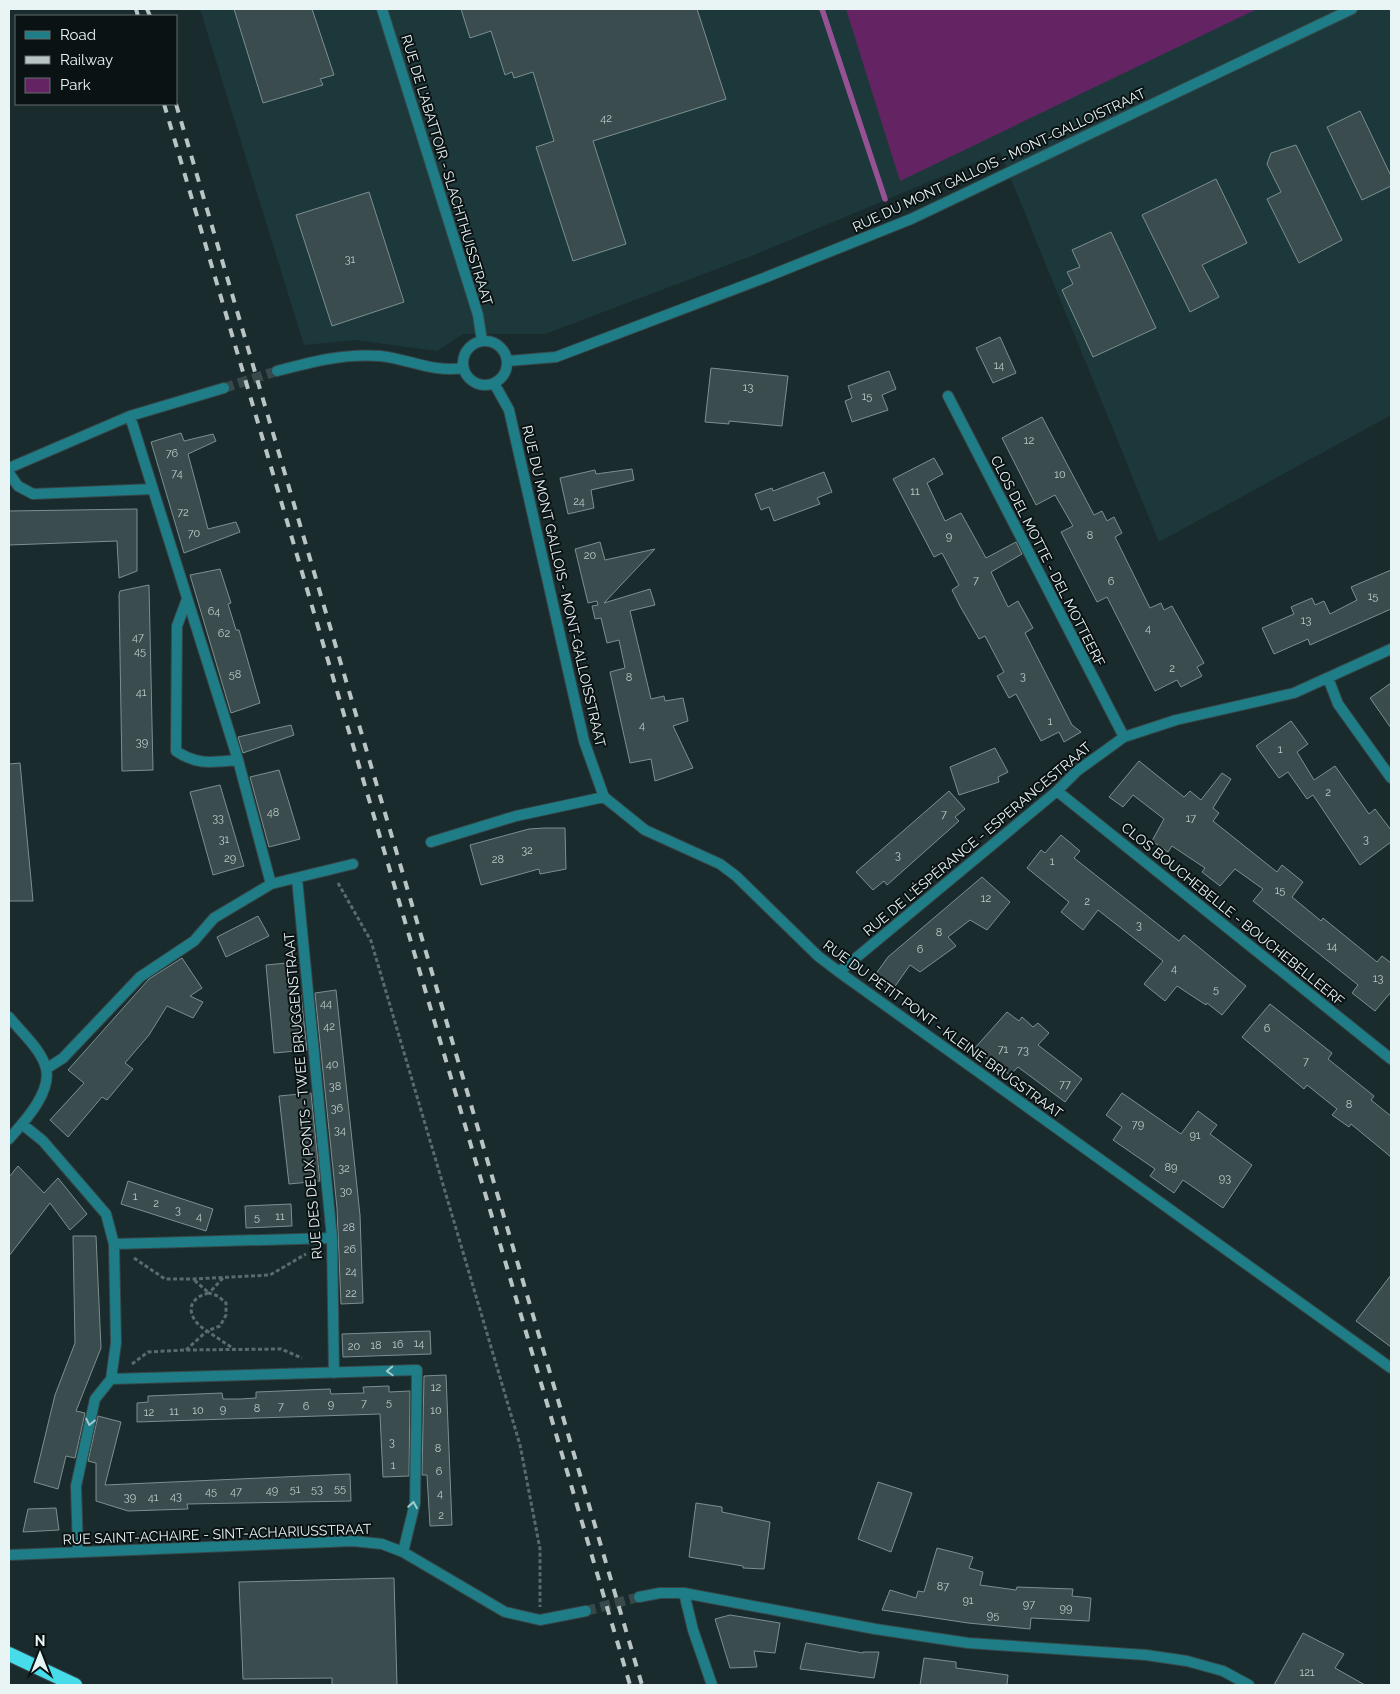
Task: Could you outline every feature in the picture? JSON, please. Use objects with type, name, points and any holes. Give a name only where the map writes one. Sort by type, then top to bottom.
[{"type":"highway","points":[[9,1650],[22,1660]]},
{"type":"highway","points":[[9,1654],[74,1685]]},
{"type":"street","name":"RUE DE L'ABATTOIR - SLACHTHUISSTRAAT","points":[[382,9],[478,315],[482,341]]},
{"type":"street","name":"RUE DU MONT GALLOIS - MONT-GALLOISTRAAT","points":[[508,361],[556,357],[764,278],[911,219],[1352,9]]},
{"type":"street","points":[[482,341],[496,343],[502,348],[508,361],[504,374],[494,383],[486,385],[472,381],[463,368],[462,362],[466,350],[482,341]]},
{"type":"street","points":[[277,370],[310,362],[363,355],[382,356],[448,371],[463,368]]},
{"type":"street","name":"RUE DU MONT GALLOIS - MONT-GALLOISSTRAAT","points":[[494,383],[509,410],[584,741],[604,797]]},
{"type":"street","points":[[9,468],[130,416],[224,388]]},
{"type":"street","name":"CLOS DEL MOTTE - DEL MOTTEERF","points":[[948,396],[1124,738]]},
{"type":"street","points":[[130,416],[238,760],[270,884]]},
{"type":"street","points":[[9,473],[18,486],[33,494],[154,489]]},
{"type":"street","points":[[187,600],[177,626],[176,751],[189,760],[204,763],[238,760]]},
{"type":"street","name":"RUE DE L'ÉSPÉRANCE - ESPERANCESTRAAT","points":[[839,972],[1058,791],[1077,771],[1124,738],[1176,720],[1294,693],[1391,649]]},
{"type":"street","points":[[1328,678],[1338,704],[1391,778]]},
{"type":"street","name":"CLOS BOUCHEBELLE - BOUCHEBELLEERF","points":[[1058,791],[1391,1059]]},
{"type":"street","points":[[431,842],[516,816],[604,797]]},
{"type":"street","name":"RUE DU PETIT PONT - KLEINE BRUGSTRAAT","points":[[604,797],[645,830],[720,864],[736,876],[818,956],[839,972],[1391,1368]]},
{"type":"street","points":[[46,1069],[63,1058],[140,977],[194,941],[214,918],[270,884],[331,871],[353,864]]},
{"type":"street","name":"RUE DES DEUX PONTS - TWEE BRUGGENSTRAAT","points":[[297,879],[332,1238],[334,1373]]},
{"type":"street","points":[[9,1018],[36,1050],[46,1069],[46,1083],[39,1097],[22,1124],[9,1140]]},
{"type":"street","points":[[22,1124],[43,1141],[106,1214],[114,1244],[116,1343],[111,1379],[95,1399],[76,1486],[78,1551]]},
{"type":"street","points":[[114,1244],[332,1238]]},
{"type":"street","points":[[111,1379],[417,1370],[415,1503],[403,1552]]},
{"type":"street","name":"RUE SAINT-ACHAIRE - SINT-ACHARIUSSTRAAT","points":[[9,1555],[353,1541],[382,1544],[403,1552],[505,1612],[540,1620],[586,1611]]},
{"type":"street","points":[[639,1597],[660,1592],[684,1592],[875,1629],[968,1643],[1146,1655],[1187,1661],[1222,1671],[1249,1685]]},
{"type":"street","points":[[684,1592],[693,1630],[712,1685]]},
{"type":"path","points":[[331,871],[371,941],[520,1445],[540,1549],[540,1620]]},
{"type":"path","points":[[114,1244],[165,1279],[193,1279],[270,1275],[332,1238]]},
{"type":"path","points":[[209,1294],[224,1277]]},
{"type":"path","points":[[193,1279],[209,1294]]},
{"type":"path","points":[[186,1350],[207,1331],[220,1326],[226,1315],[226,1303],[218,1296],[209,1294],[200,1296],[192,1305],[192,1314],[196,1324],[207,1331],[235,1350]]},
{"type":"path","points":[[111,1379],[148,1352],[280,1349],[307,1361]]},
{"type":"shaded area","points":[[200,9],[1391,9],[1391,415],[1159,542],[1000,152],[754,255],[545,334],[463,334],[437,351],[355,340],[304,345]]},
{"type":"green space","points":[[846,9],[1257,9],[900,181]]},
{"type":"building","points":[[234,9],[312,9],[334,75],[320,79],[323,85],[263,103]]},
{"type":"building","points":[[461,9],[697,9],[726,99],[593,141],[626,244],[573,261],[536,147],[554,141],[533,72],[514,78],[512,72],[505,75],[491,31],[470,38]]},
{"type":"building","points":[[1360,111],[1391,176],[1391,186],[1362,200],[1327,127]]},
{"type":"building","points":[[1296,145],[1342,240],[1299,263],[1267,199],[1281,192],[1267,164],[1271,153]]},
{"type":"building","points":[[1216,179],[1247,243],[1202,265],[1219,297],[1190,312],[1142,215]]},
{"type":"building","points":[[369,192],[404,302],[332,326],[296,215]]},
{"type":"building","points":[[1111,232],[1156,328],[1093,357],[1062,290],[1073,284],[1067,272],[1080,267],[1072,250]]},
{"type":"building","points":[[1000,337],[1016,373],[993,383],[976,348]]},
{"type":"building","points":[[711,368],[788,376],[782,426],[729,421],[729,424],[705,422]]},
{"type":"building","points":[[889,371],[896,389],[882,395],[888,410],[852,422],[845,401],[852,398],[848,386]]},
{"type":"building","points":[[1042,417],[1094,515],[1102,511],[1107,521],[1114,517],[1122,533],[1115,537],[1150,608],[1161,603],[1164,610],[1172,606],[1204,663],[1197,667],[1202,676],[1181,687],[1177,680],[1155,691],[1107,597],[1097,602],[1061,532],[1073,526],[1055,495],[1036,505],[1002,438]]},
{"type":"building","points":[[181,433],[184,441],[213,434],[216,441],[188,454],[208,529],[236,522],[240,532],[184,553],[151,442]]},
{"type":"building","points":[[934,458],[943,474],[927,483],[945,521],[961,513],[986,558],[1016,542],[1022,554],[991,572],[1008,607],[1018,601],[1033,628],[1025,633],[1072,725],[1081,732],[1064,742],[1059,732],[1041,741],[1016,694],[1009,698],[997,676],[1004,672],[985,636],[979,639],[952,590],[959,585],[942,553],[934,557],[893,479]]},
{"type":"building","points":[[632,469],[634,480],[591,490],[594,508],[568,514],[560,478],[595,470],[596,474]]},
{"type":"building","points":[[824,472],[832,492],[817,498],[820,504],[774,521],[769,507],[761,510],[755,494],[772,488],[773,491]]},
{"type":"building","points":[[137,509],[137,571],[119,578],[117,541],[9,545],[9,511]]},
{"type":"building","points":[[600,542],[605,560],[655,549],[604,603],[650,589],[655,605],[630,611],[651,699],[664,696],[665,701],[683,698],[688,721],[673,726],[693,768],[655,781],[651,759],[630,763],[610,672],[625,668],[619,640],[607,643],[601,618],[595,619],[592,606],[598,605],[597,601],[588,603],[575,549]]},
{"type":"building","points":[[220,569],[231,603],[228,604],[236,630],[239,630],[260,703],[231,713],[190,575]]},
{"type":"building","points":[[1391,570],[1391,609],[1310,645],[1308,639],[1274,654],[1262,628],[1294,614],[1291,607],[1312,598],[1315,605],[1324,601],[1330,614],[1357,600],[1351,587]]},
{"type":"building","points":[[149,585],[153,770],[122,771],[119,595],[120,591]]},
{"type":"building","points":[[1391,683],[1391,728],[1370,698]]},
{"type":"building","points":[[1291,721],[1308,744],[1297,752],[1314,780],[1335,766],[1369,814],[1375,809],[1391,830],[1391,842],[1360,865],[1313,795],[1307,799],[1288,772],[1279,778],[1256,746]]},
{"type":"building","points":[[291,725],[294,735],[243,753],[238,737]]},
{"type":"building","points":[[995,748],[1008,772],[998,777],[999,782],[959,795],[950,767]]},
{"type":"building","points":[[1139,761],[1184,797],[1190,791],[1201,800],[1222,773],[1231,779],[1213,808],[1219,813],[1213,821],[1277,872],[1282,865],[1303,882],[1292,897],[1321,921],[1323,918],[1377,962],[1382,956],[1391,963],[1391,992],[1375,1011],[1352,993],[1358,985],[1253,901],[1263,889],[1235,869],[1220,886],[1202,872],[1205,868],[1172,846],[1168,852],[1152,841],[1164,819],[1133,795],[1123,807],[1109,797]]},
{"type":"building","points":[[20,763],[33,901],[9,901],[9,764]]},
{"type":"building","points":[[279,770],[300,839],[269,847],[250,777]]},
{"type":"building","points":[[220,785],[244,866],[213,875],[190,792]]},
{"type":"building","points":[[949,791],[965,809],[955,817],[959,821],[887,885],[884,881],[873,890],[856,872]]},
{"type":"building","points":[[565,828],[566,869],[540,874],[539,869],[481,885],[470,845],[529,829]]},
{"type":"building","points":[[1061,835],[1080,851],[1074,858],[1179,941],[1184,935],[1246,986],[1222,1015],[1207,1003],[1206,1005],[1177,986],[1165,1001],[1144,984],[1163,961],[1098,910],[1083,930],[1061,912],[1069,902],[1027,868],[1041,850],[1045,853]]},
{"type":"building","points":[[982,877],[1010,902],[987,930],[970,920],[948,937],[956,946],[920,972],[910,965],[891,992],[873,978],[888,957]]},
{"type":"building","points":[[258,916],[269,936],[226,957],[217,937]]},
{"type":"building","points":[[182,958],[202,988],[190,996],[203,1002],[193,1018],[167,1006],[149,1035],[125,1063],[133,1069],[107,1100],[102,1097],[68,1137],[50,1120],[84,1083],[68,1070],[149,979]]},
{"type":"building","points":[[287,963],[291,996],[301,995],[307,1050],[274,1053],[266,965]]},
{"type":"building","points":[[336,990],[360,1215],[363,1303],[341,1304],[337,1208],[315,993]]},
{"type":"building","points":[[1270,1004],[1332,1053],[1328,1059],[1374,1096],[1371,1100],[1391,1116],[1391,1157],[1351,1124],[1349,1127],[1332,1115],[1337,1109],[1307,1085],[1304,1089],[1242,1037]]},
{"type":"building","points":[[1007,1012],[1019,1021],[1022,1017],[1033,1027],[1038,1023],[1049,1033],[1038,1045],[1082,1079],[1065,1102],[1018,1067],[1010,1075],[974,1049]]},
{"type":"building","points":[[311,1093],[320,1181],[289,1184],[279,1096]]},
{"type":"building","points":[[1122,1093],[1181,1134],[1198,1111],[1217,1125],[1210,1134],[1252,1165],[1223,1208],[1183,1180],[1174,1193],[1150,1176],[1155,1169],[1113,1140],[1122,1127],[1106,1115]]},
{"type":"building","points":[[18,1166],[44,1193],[58,1178],[87,1214],[70,1230],[50,1203],[9,1256],[9,1177]]},
{"type":"building","points":[[128,1181],[213,1209],[206,1231],[121,1204]]},
{"type":"building","points":[[291,1204],[292,1226],[246,1228],[245,1206]]},
{"type":"building","points":[[73,1236],[96,1236],[101,1348],[76,1411],[85,1413],[75,1458],[66,1456],[58,1489],[34,1482],[55,1395],[75,1343]]},
{"type":"building","points":[[1391,1275],[1391,1347],[1356,1321]]},
{"type":"building","points":[[430,1331],[431,1354],[343,1357],[342,1334]]},
{"type":"building","points":[[446,1375],[452,1525],[430,1526],[427,1475],[422,1475],[424,1376]]},
{"type":"building","points":[[389,1386],[389,1392],[410,1391],[409,1476],[383,1477],[380,1414],[137,1422],[137,1403],[148,1402],[148,1396],[222,1393],[223,1399],[240,1399],[256,1398],[256,1392],[330,1389],[331,1394],[364,1393],[363,1387]]},
{"type":"building","points":[[98,1416],[121,1422],[105,1485],[350,1474],[351,1501],[187,1504],[188,1509],[128,1511],[96,1501],[96,1463],[88,1461]]},
{"type":"building","points":[[878,1482],[912,1493],[891,1552],[858,1539]]},
{"type":"building","points":[[696,1503],[722,1507],[722,1512],[770,1522],[764,1569],[743,1568],[743,1566],[689,1557]]},
{"type":"building","points":[[56,1508],[59,1530],[23,1532],[28,1509]]},
{"type":"building","points":[[937,1548],[973,1557],[969,1568],[983,1572],[980,1585],[1016,1590],[1017,1587],[1073,1589],[1072,1596],[1091,1598],[1089,1621],[1031,1618],[1030,1629],[968,1623],[882,1610],[890,1590],[916,1598],[918,1591],[924,1592]]},
{"type":"building","points":[[394,1578],[397,1685],[332,1685],[332,1678],[243,1679],[239,1582]]},
{"type":"building","points":[[730,1615],[780,1623],[775,1653],[754,1651],[757,1667],[730,1668],[715,1619]]},
{"type":"building","points":[[1303,1633],[1344,1654],[1335,1668],[1365,1685],[1274,1685]]},
{"type":"building","points":[[806,1643],[863,1653],[879,1652],[874,1678],[800,1669]]},
{"type":"building","points":[[924,1658],[956,1662],[956,1668],[1008,1675],[1007,1685],[920,1685]]},
{"type":"waterway","points":[[822,9],[885,199]]},
{"type":"tunnel","points":[[224,388],[277,371]]},
{"type":"tunnel","points":[[586,1611],[639,1597]]},
{"type":"railway","points":[[136,9],[138,15]]},
{"type":"railway","points":[[147,9],[150,15]]},
{"type":"railway","points":[[164,105],[630,1685]]},
{"type":"railway","points":[[176,105],[642,1685]]}]
